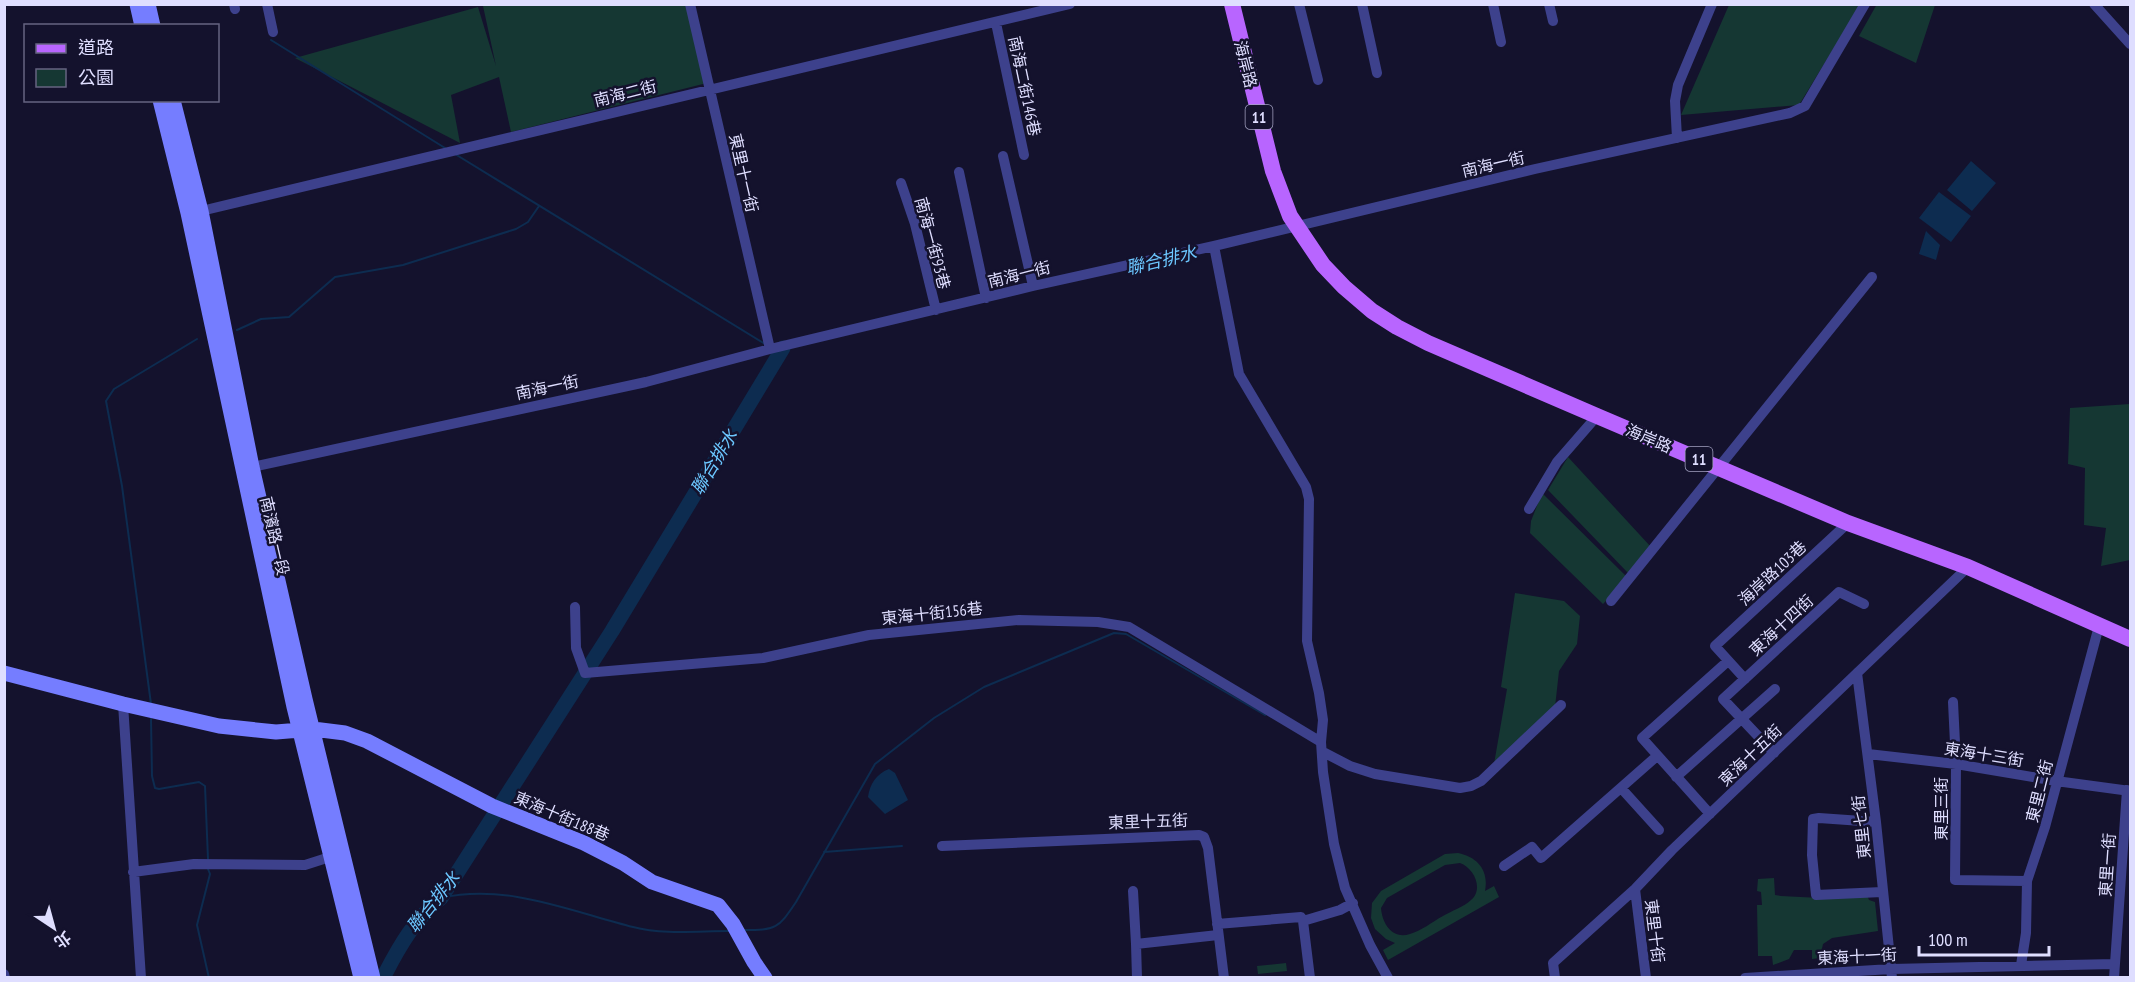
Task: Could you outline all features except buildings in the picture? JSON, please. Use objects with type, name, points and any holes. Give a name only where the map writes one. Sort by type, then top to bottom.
[{"type":"main road","points":[[137,4],[142,24]]},
{"type":"main road","points":[[148,4],[153,24]]},
{"type":"main road","name":"海岸路","points":[[1232,4],[1273,171],[1285,205],[1323,265],[1372,311],[1428,343],[1848,523],[1968,567],[2130,639]]},
{"type":"main road","name":"南濱路一段","points":[[161,102],[194,212]]},
{"type":"main road","name":"南濱路一段","points":[[173,102],[247,468],[362,978]]},
{"type":"main road","name":"東海十街188巷","points":[[4,673],[219,726],[276,732],[307,730],[345,733],[367,741],[498,809],[584,843],[622,862],[652,882],[717,905],[735,928],[765,978]]},
{"type":"main road","name":"南濱路一段","points":[[307,730],[373,978]]},
{"type":"street","points":[[267,4],[273,32]]},
{"type":"street","name":"東里十一街","points":[[690,4],[770,348]]},
{"type":"street","name":"南海二街","points":[[194,212],[996,23],[1030,9],[1070,4]]},
{"type":"street","points":[[1299,4],[1318,80]]},
{"type":"street","points":[[1362,4],[1377,73]]},
{"type":"street","points":[[1493,4],[1501,42]]},
{"type":"street","points":[[1549,4],[1552,21]]},
{"type":"street","points":[[1677,138],[1675,100],[1678,85],[1712,4]]},
{"type":"street","name":"南海一街","points":[[247,468],[646,382],[770,348],[1033,286],[1298,228],[1790,113],[1804,108],[1865,4]]},
{"type":"street","points":[[2094,4],[2130,44]]},
{"type":"street","name":"南海二街146巷","points":[[996,23],[1024,155]]},
{"type":"street","points":[[1003,156],[1033,286]]},
{"type":"street","points":[[959,172],[986,298]]},
{"type":"street","name":"南海一街93巷","points":[[901,183],[915,224],[936,310]]},
{"type":"street","points":[[1214,246],[1239,374],[1301,475],[1309,499],[1307,641],[1320,693],[1323,720],[1323,772],[1334,844],[1345,888],[1370,945],[1388,978]]},
{"type":"street","points":[[1611,602],[1872,277]]},
{"type":"street","points":[[1529,509],[1557,462],[1597,416]]},
{"type":"street","name":"海岸路103巷","points":[[1728,661],[1715,646],[1848,523]]},
{"type":"street","name":"東海十五街","points":[[1555,978],[1553,963],[1635,889],[1968,567]]},
{"type":"street","name":"東海十四街","points":[[1742,719],[1723,699],[1839,592],[1864,604]]},
{"type":"street","name":"東海十街156巷","points":[[574,607],[576,648],[585,673],[763,658],[869,635],[1019,620],[1098,622],[1129,627],[1322,747]]},
{"type":"street","name":"東里二街","points":[[2021,965],[2026,933],[2027,881],[2045,828],[2099,626]]},
{"type":"street","points":[[1728,661],[1745,680]]},
{"type":"street","name":"東海十四街","points":[[1657,756],[1642,738],[1728,661]]},
{"type":"street","name":"東里七街","points":[[1857,673],[1892,973]]},
{"type":"street","points":[[1676,777],[1775,689]]},
{"type":"street","name":"東里三街","points":[[1953,702],[1956,764],[1955,880],[2027,881]]},
{"type":"street","points":[[123,704],[141,978]]},
{"type":"street","points":[[1322,747],[1350,766],[1375,774],[1460,788],[1471,786],[1487,776],[1561,705]]},
{"type":"street","points":[[1742,719],[1774,753]]},
{"type":"street","name":"東海十三街","points":[[1868,754],[1956,764],[2056,781],[2128,790]]},
{"type":"street","points":[[1504,866],[1532,847],[1541,858],[1657,756],[1710,814]]},
{"type":"street","points":[[1621,788],[1659,830]]},
{"type":"street","name":"東里一街","points":[[2114,978],[2128,790]]},
{"type":"street","points":[[1876,822],[1813,819],[1812,855],[1816,895],[1882,892]]},
{"type":"street","name":"東里十五街","points":[[942,846],[1199,834],[1204,837],[1208,848],[1224,978]]},
{"type":"street","points":[[133,872],[194,864],[305,865],[333,856]]},
{"type":"street","name":"東里十街","points":[[1635,889],[1646,978]]},
{"type":"street","points":[[1132,891],[1137,978]]},
{"type":"street","points":[[1303,921],[1340,910],[1353,903]]},
{"type":"street","points":[[1136,944],[1301,917],[1310,978]]},
{"type":"street","name":"東海十一街","points":[[1752,977],[1892,973],[2021,965],[2115,964]]},
{"type":"green space","points":[[488,4],[689,5],[711,82],[511,132],[499,77],[451,95],[460,143],[295,58],[478,7],[496,66],[483,6]]},
{"type":"green space","points":[[1877,4],[1935,5],[1916,63],[1859,36]]},
{"type":"green space","points":[[1729,5],[1860,5],[1799,105],[1681,115]]},
{"type":"green space","points":[[2130,404],[2130,560],[2101,566],[2106,528],[2084,525],[2085,468],[2068,464],[2070,408]]},
{"type":"green space","points":[[1568,457],[1651,547],[1629,574],[1548,490]]},
{"type":"green space","points":[[1542,493],[1628,578],[1603,604],[1530,533],[1531,521]]},
{"type":"green space","points":[[1515,593],[1564,601],[1580,616],[1577,644],[1559,671],[1555,707],[1494,764],[1507,689],[1501,687]]},
{"type":"green space","points":[[1458,853],[1471,858],[1483,871],[1485,891],[1494,886],[1499,897],[1388,960],[1383,950],[1395,943],[1386,939],[1375,929],[1371,918],[1372,903],[1381,891],[1445,854]],"holes":[[[1460,863],[1473,874],[1477,885],[1475,895],[1468,902],[1410,934],[1398,935],[1389,929],[1383,919],[1381,908],[1387,898],[1445,865]]]},
{"type":"green space","points":[[1774,878],[1775,895],[1820,898],[1867,895],[1869,900],[1875,902],[1878,931],[1832,938],[1823,944],[1820,958],[1812,959],[1812,950],[1794,950],[1789,959],[1773,965],[1772,956],[1758,956],[1757,905],[1762,905],[1761,892],[1757,891],[1758,879]]},
{"type":"green space","points":[[1286,963],[1287,971],[1258,974],[1257,966]]},
{"type":"water","points":[[1971,161],[1996,183],[1972,211],[1947,190]]},
{"type":"water","points":[[1939,192],[1971,216],[1951,242],[1919,218]]},
{"type":"water","points":[[1926,231],[1940,245],[1936,260],[1919,254]]},
{"type":"water","points":[[889,769],[895,773],[908,800],[885,814],[868,797],[874,780]]},
{"type":"waterway","points":[[271,40],[445,148]]},
{"type":"waterway","points":[[455,154],[765,344]]},
{"type":"waterway","points":[[237,330],[261,319],[289,317],[335,277],[403,265],[516,229],[528,222],[539,206]]},
{"type":"waterway","points":[[151,704],[122,486],[106,401],[114,389],[197,339]]},
{"type":"waterway","name":"聯合排水","points":[[380,978],[385,974],[402,943],[416,924],[441,898],[612,631],[783,348]]},
{"type":"waterway","points":[[743,930],[770,928],[785,918],[875,764],[934,718],[984,687],[1114,633],[1126,634],[1265,715]]},
{"type":"waterway","points":[[151,719],[152,776],[155,788],[199,782],[205,786],[208,859]]},
{"type":"waterway","points":[[824,852],[902,846]]},
{"type":"waterway","points":[[208,869],[210,874],[197,925],[209,978]]},
{"type":"waterway","points":[[441,898],[465,894],[514,896],[644,929],[668,932],[729,931]]}]
